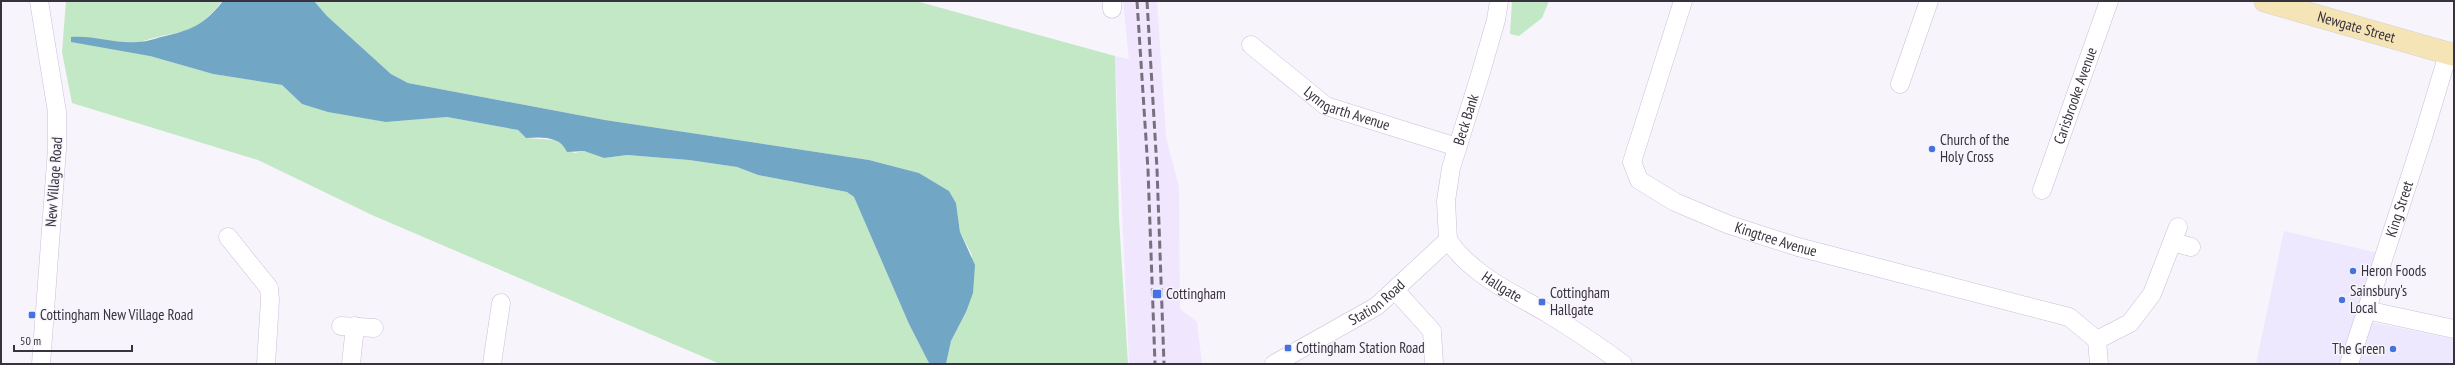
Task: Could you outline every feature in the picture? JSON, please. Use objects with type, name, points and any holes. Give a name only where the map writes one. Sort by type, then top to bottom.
[{"type":"main road","name":"Newgate Street","points":[[2265,1],[2451,54]]},
{"type":"street","name":"New Village Road","points":[[39,1],[57,112],[57,150],[41,364]]},
{"type":"street","name":"Beck Bank","points":[[1448,240],[1446,201],[1451,168],[1477,87],[1496,20],[1499,1]]},
{"type":"street","name":"Kingtree Avenue","points":[[1683,1],[1632,162],[1639,180],[1675,202],[1727,224],[1805,249],[2069,317],[2097,340]]},
{"type":"street","points":[[1900,84],[1929,1]]},
{"type":"street","name":"Carisbrooke Avenue","points":[[2042,190],[2109,1]]},
{"type":"street","name":"Lynngarth Avenue","points":[[1251,45],[1326,106],[1457,147]]},
{"type":"street","name":"King Street","points":[[2349,364],[2451,54]]},
{"type":"street","points":[[2099,364],[2097,340],[2130,323],[2152,294],[2176,234],[2191,247]]},
{"type":"street","points":[[228,237],[269,288],[270,300],[266,364]]},
{"type":"street","name":"Station Road","points":[[1274,364],[1365,313],[1396,291],[1448,240]]},
{"type":"street","name":"Hallgate","points":[[1448,240],[1458,255],[1477,272],[1565,324],[1623,364]]},
{"type":"street","points":[[1396,291],[1432,331],[1434,364]]},
{"type":"street","points":[[492,364],[502,303]]},
{"type":"street","points":[[2366,310],[2454,329]]},
{"type":"street","points":[[351,364],[348,326],[374,328]]},
{"type":"shaded area","points":[[1123,1],[1157,1],[1166,137],[1179,187],[1180,309],[1197,322],[1202,364],[1129,364],[1115,56],[1129,59]]},
{"type":"shaded area","points":[[2284,231],[2382,254],[2365,321],[2454,339],[2454,364],[2256,364]]},
{"type":"green space","points":[[66,1],[222,1],[202,22],[193,27],[184,31],[152,38],[138,43],[150,56],[213,74],[282,85],[302,104],[386,122],[447,117],[518,130],[526,138],[555,140],[574,153],[584,151],[604,158],[627,155],[689,160],[737,167],[758,175],[847,192],[854,197],[909,324],[930,364],[720,364],[372,215],[258,160],[72,103],[62,52]]},
{"type":"green space","points":[[314,1],[916,1],[1115,56],[1119,219],[1128,364],[946,364],[951,341],[966,312],[972,255],[960,232],[956,203],[949,191],[919,173],[869,160],[605,120],[408,83],[391,74],[327,16]]},
{"type":"green space","points":[[1512,1],[1549,1],[1542,18],[1519,36],[1510,34]]},
{"type":"water","points":[[223,1],[314,1],[327,16],[391,74],[408,83],[605,120],[869,160],[919,173],[949,191],[956,203],[960,232],[975,265],[973,293],[966,312],[951,341],[946,364],[930,364],[928,361],[909,324],[854,197],[847,192],[758,175],[737,167],[689,160],[627,155],[604,158],[584,151],[567,152],[560,143],[555,140],[544,138],[526,138],[518,130],[447,117],[386,122],[328,112],[302,104],[282,85],[213,74],[150,56],[71,42],[71,37],[88,37],[121,42],[141,42],[150,40],[196,26],[203,22]]},
{"type":"railway","points":[[1137,1],[1148,170],[1155,364]]},
{"type":"railway","points":[[1147,1],[1157,169],[1164,364]]},
{"type":"place","name":"Church of the Holy Cross","points":[[1932,149]]},
{"type":"place","name":"Heron Foods","points":[[2353,271]]},
{"type":"place","name":"Cottingham","points":[[1157,294]]},
{"type":"place","name":"Sainsbury's Local","points":[[2342,300]]},
{"type":"place","name":"Cottingham Hallgate","points":[[1542,302]]},
{"type":"place","name":"Cottingham New Village Road","points":[[32,315]]},
{"type":"place","name":"Cottingham Station Road","points":[[1288,348]]},
{"type":"place","name":"The Green","points":[[2393,349]]}]
